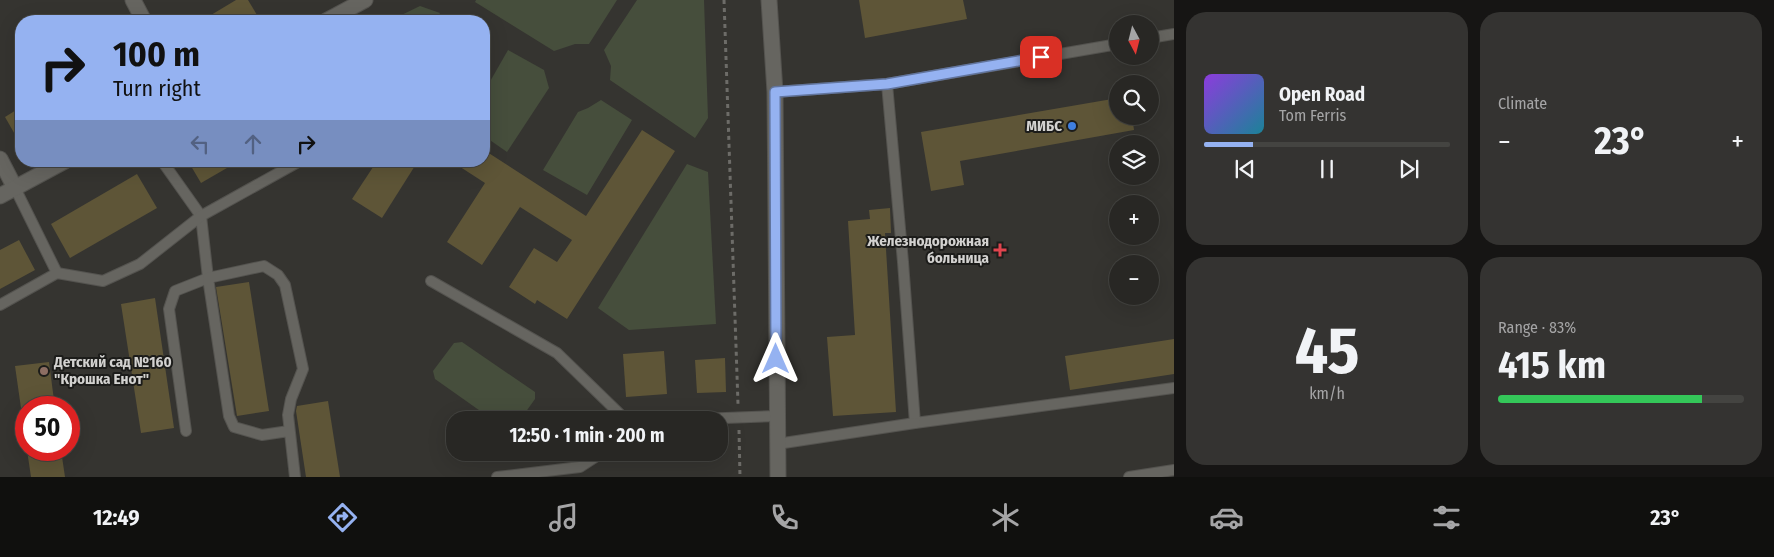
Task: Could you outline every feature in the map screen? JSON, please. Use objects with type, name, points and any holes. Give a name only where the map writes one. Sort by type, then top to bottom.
[{"type":"main road","points":[[133,0],[141,15]]},
{"type":"main road","points":[[332,15],[341,6],[365,0]]},
{"type":"main road","points":[[769,0],[775,92],[778,477]]},
{"type":"main road","points":[[0,159],[15,188]]},
{"type":"main road","points":[[0,196],[54,167]]},
{"type":"lane","points":[[1159,36],[1174,34]]},
{"type":"lane","points":[[775,92],[887,84],[1109,46]]},
{"type":"lane","points":[[887,84],[915,423]]},
{"type":"lane","points":[[166,167],[201,216],[208,278],[229,416],[234,427],[262,435],[289,431]]},
{"type":"lane","points":[[0,305],[57,273],[103,282],[140,264],[201,216],[289,167]]},
{"type":"lane","points":[[15,188],[57,273]]},
{"type":"lane","points":[[186,432],[169,310],[175,291],[208,278],[264,266],[278,275],[285,285],[303,369],[291,399],[288,416],[295,477]]},
{"type":"lane","points":[[431,281],[557,353],[617,411]]},
{"type":"lane","points":[[777,444],[915,423],[1174,388]]},
{"type":"lane","points":[[728,418],[777,416]]},
{"type":"lane","points":[[497,477],[580,466],[588,461]]},
{"type":"lane","points":[[1129,477],[1174,470]]},
{"type":"path","points":[[724,0],[740,477]]},
{"type":"green space","points":[[476,0],[617,0],[589,44],[575,44],[554,51],[475,2]]},
{"type":"green space","points":[[637,0],[704,0],[708,118],[695,138],[610,80],[611,66],[604,50]]},
{"type":"green space","points":[[420,6],[440,13],[439,15],[401,15]]},
{"type":"green space","points":[[508,50],[544,70],[549,88],[507,152],[490,140],[490,82]]},
{"type":"green space","points":[[601,100],[632,120],[587,195],[543,170],[578,112]]},
{"type":"green space","points":[[687,164],[708,172],[716,324],[629,330],[598,308]]},
{"type":"green space","points":[[462,342],[535,392],[535,399],[526,411],[480,411],[435,379],[433,371],[454,343]]},
{"type":"building","points":[[236,0],[248,0],[257,15],[211,15]]},
{"type":"building","points":[[859,0],[963,0],[967,19],[865,38]]},
{"type":"building","points":[[1109,100],[1109,125],[1133,125],[1134,130],[960,161],[964,185],[931,191],[921,132]]},
{"type":"building","points":[[15,111],[15,134],[5,117]]},
{"type":"building","points":[[642,130],[675,151],[567,319],[537,300],[535,304],[509,287],[534,248],[557,262],[572,240],[520,207],[482,265],[447,242],[485,183],[460,167],[490,167],[490,154],[586,216]]},
{"type":"building","points":[[192,167],[229,167],[201,183]]},
{"type":"building","points":[[373,167],[414,167],[382,218],[352,199]]},
{"type":"building","points":[[137,174],[157,208],[70,258],[51,224]]},
{"type":"building","points":[[890,208],[891,233],[885,233],[896,412],[833,416],[827,337],[855,335],[848,221],[870,219],[869,210]]},
{"type":"building","points":[[19,240],[35,270],[0,289],[0,250]]},
{"type":"building","points":[[249,282],[269,411],[237,416],[216,287]]},
{"type":"building","points":[[155,298],[174,428],[141,433],[121,304]]},
{"type":"building","points":[[1174,339],[1174,374],[1070,390],[1065,356]]},
{"type":"building","points":[[664,351],[667,394],[626,397],[623,354]]},
{"type":"building","points":[[725,358],[726,392],[697,393],[695,360]]},
{"type":"building","points":[[49,362],[53,396],[19,396],[15,366]]},
{"type":"building","points":[[328,401],[340,477],[306,477],[296,411],[297,406]]},
{"type":"building","points":[[29,461],[63,461],[65,477],[31,477]]},
{"type":"place","name":"МИБС","points":[[1072,126]]},
{"type":"place","name":"Железнодорожная больница","points":[[1000,250]]},
{"type":"place","name":"Детский сад №160 \"Крошка Енот\"","points":[[44,371]]},
{"type":"route","points":[[776,359],[775,92],[887,84],[1041,57]]}]
